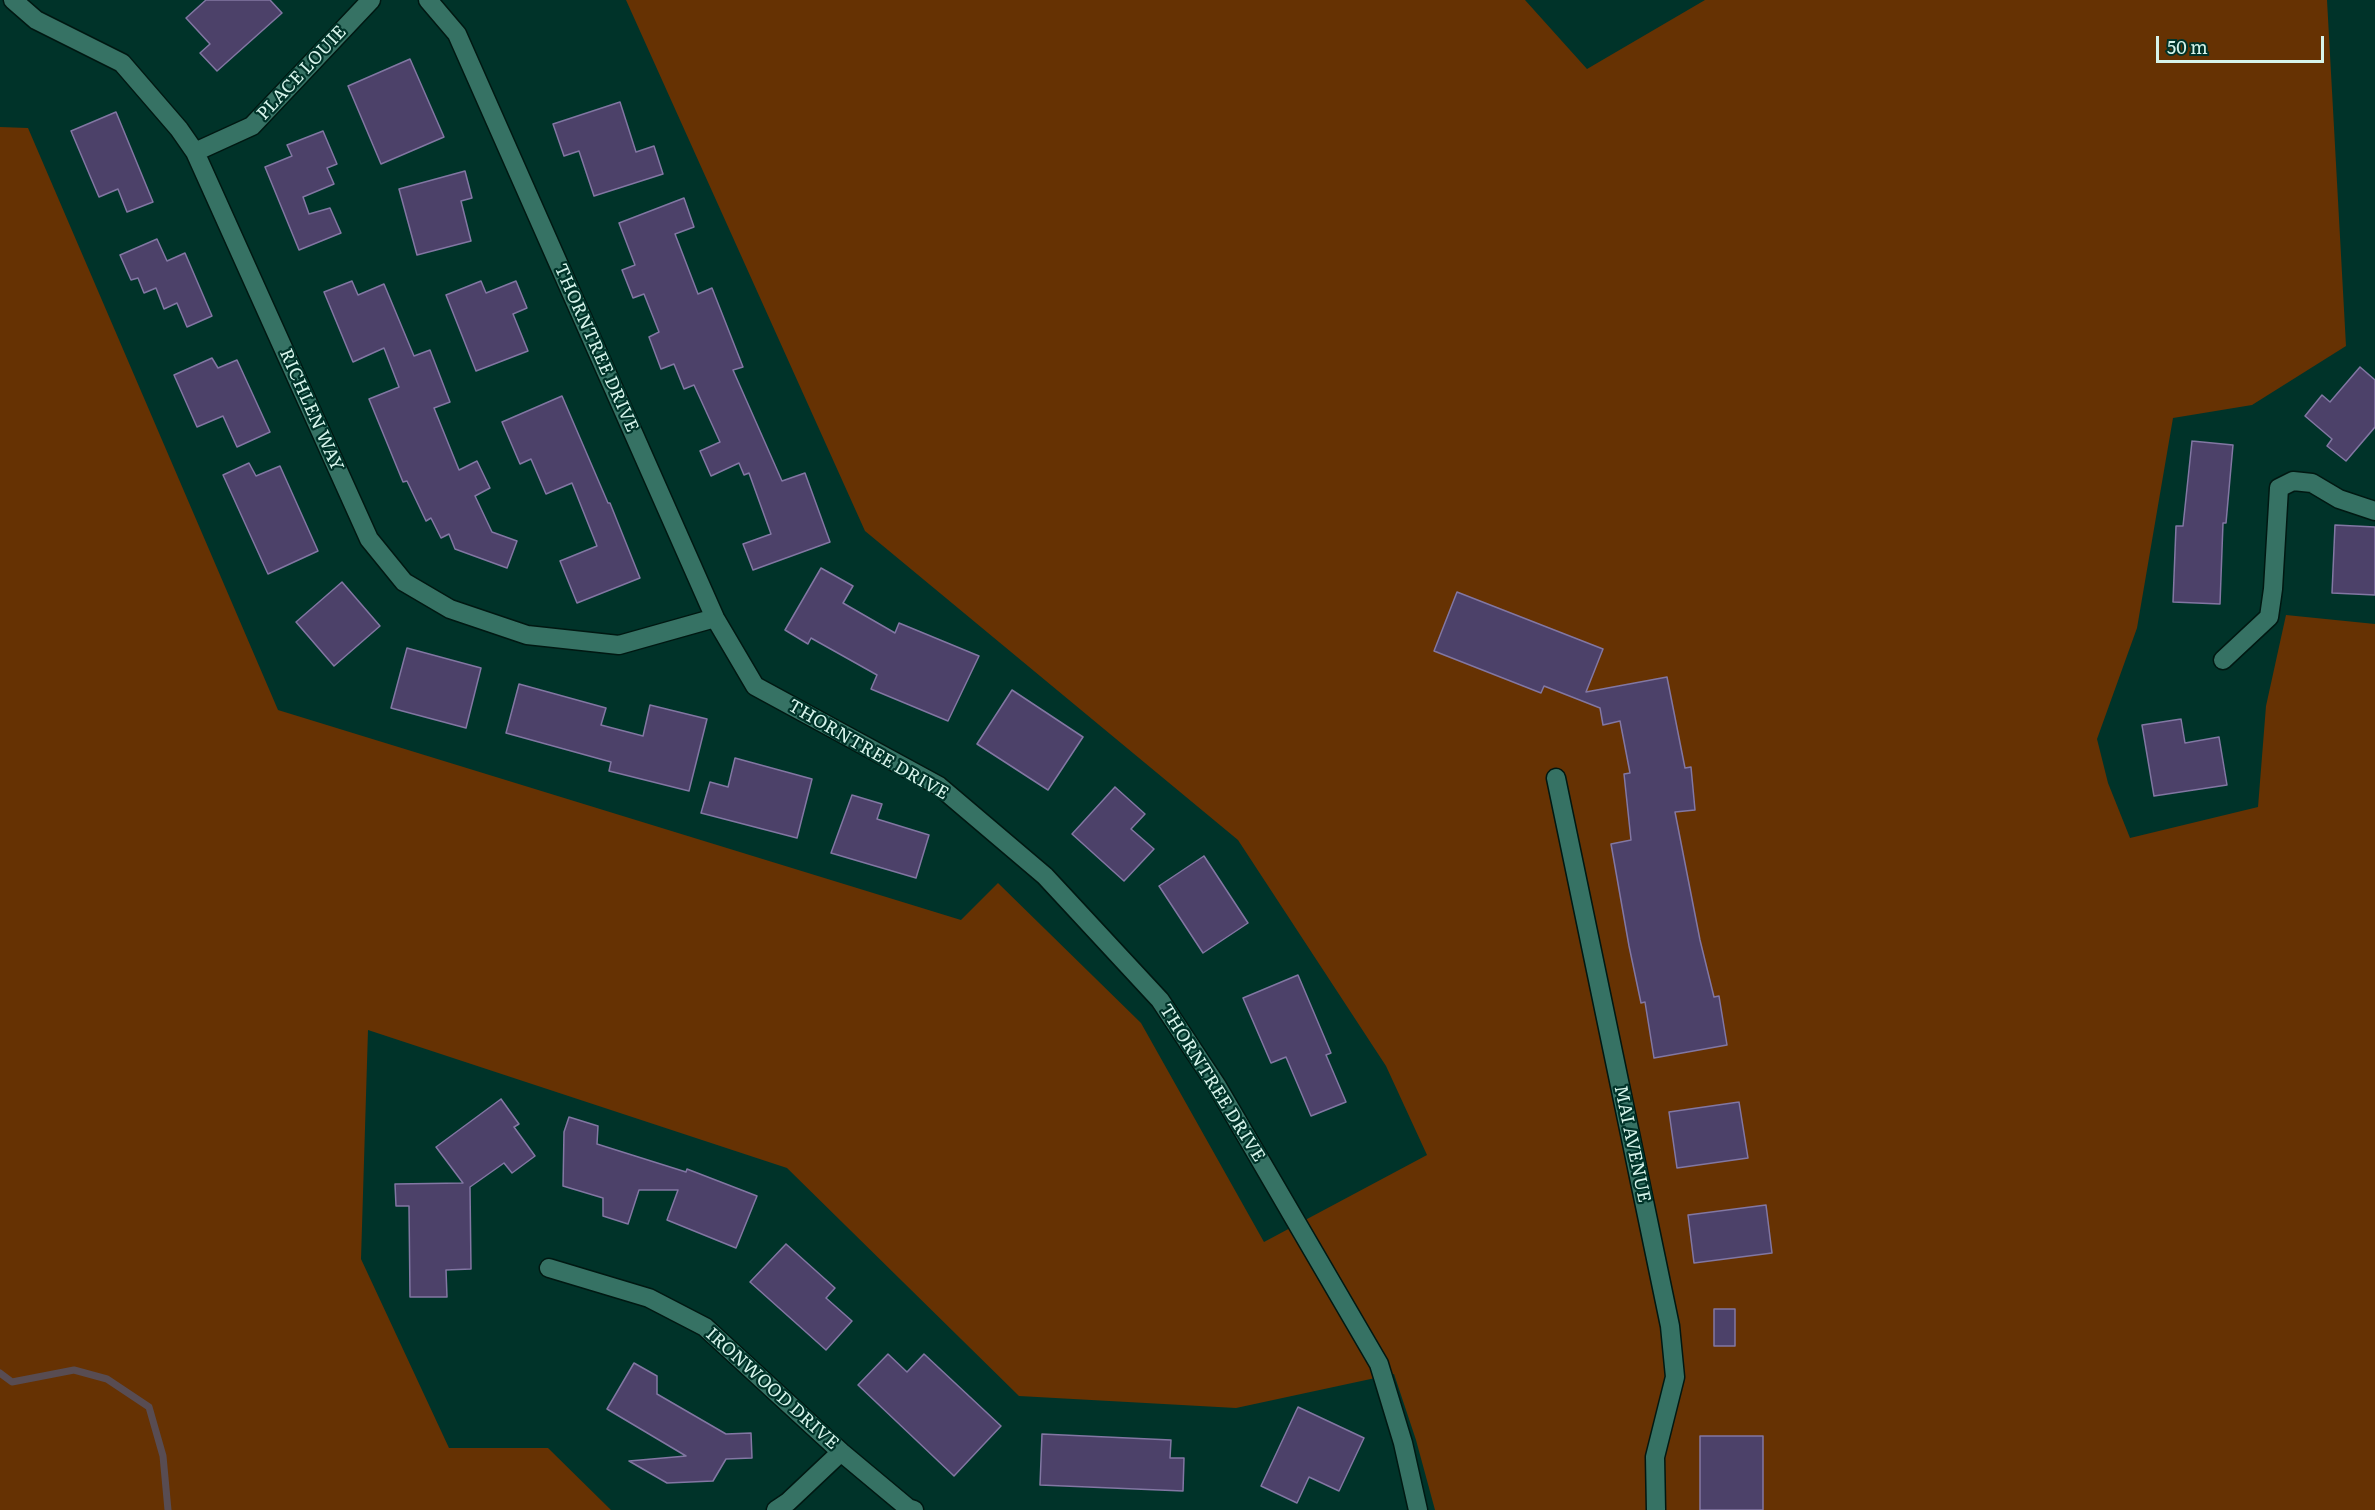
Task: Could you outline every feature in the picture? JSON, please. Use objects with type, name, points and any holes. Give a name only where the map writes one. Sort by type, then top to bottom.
[{"type":"street","name":"RICHLEN WAY","points":[[13,0],[36,20],[122,63],[179,129],[195,152],[369,539],[404,582],[450,609],[527,635],[550,638],[619,645],[715,618]]},
{"type":"street","name":"PLACE LOUIE","points":[[195,152],[252,126],[371,0]]},
{"type":"street","name":"THORNTREE DRIVE","points":[[428,0],[457,34],[715,618],[754,686],[939,786],[1045,876],[1160,1000],[1217,1086],[1328,1272],[1379,1364],[1403,1443],[1418,1510]]},
{"type":"street","points":[[2223,660],[2269,617],[2273,589],[2279,488],[2293,481],[2312,483],[2339,499],[2375,511]]},
{"type":"street","name":"MAI AVENUE","points":[[1556,778],[1670,1326],[1675,1377],[1655,1457],[1656,1510]]},
{"type":"street","name":"IRONWOOD DRIVE","points":[[549,1268],[649,1298],[705,1327],[841,1452],[908,1508],[914,1510]]},
{"type":"street","points":[[776,1510],[788,1502],[841,1452]]},
{"type":"shaded area","points":[[626,0],[1525,0],[1587,69],[1705,0],[2327,0],[2346,346],[2252,405],[2173,418],[2137,628],[2097,739],[2108,783],[2130,838],[2258,807],[2266,706],[2286,615],[2375,624],[2375,1510],[1435,1510],[1416,1440],[1394,1374],[1236,1408],[1019,1396],[787,1168],[368,1030],[361,1259],[449,1448],[548,1448],[611,1510],[0,1510],[0,127],[28,128],[278,710],[961,920],[998,883],[1141,1023],[1264,1242],[1427,1155],[1386,1066],[1238,840],[865,531]]},
{"type":"building","points":[[206,0],[270,0],[282,13],[217,71],[200,53],[210,44],[186,18]]},
{"type":"building","points":[[410,59],[444,137],[381,164],[348,86]]},
{"type":"building","points":[[620,102],[636,152],[654,146],[663,174],[594,196],[579,151],[564,156],[553,124]]},
{"type":"building","points":[[116,112],[153,202],[127,212],[118,189],[99,197],[71,131]]},
{"type":"building","points":[[323,131],[337,164],[327,168],[334,184],[303,197],[309,214],[330,208],[341,233],[299,250],[265,167],[292,156],[287,145]]},
{"type":"building","points":[[465,171],[472,198],[461,201],[471,241],[417,255],[399,189]]},
{"type":"building","points":[[684,198],[694,227],[675,234],[698,294],[712,288],[743,367],[733,370],[782,481],[805,473],[830,542],[753,570],[743,544],[771,534],[749,473],[744,475],[739,463],[711,476],[700,451],[720,442],[694,385],[684,389],[674,364],[661,369],[649,337],[659,332],[644,294],[633,298],[622,270],[635,265],[619,223]]},
{"type":"building","points":[[157,239],[167,261],[185,253],[212,316],[187,327],[177,303],[164,309],[156,288],[144,293],[138,278],[131,280],[120,255]]},
{"type":"building","points":[[352,281],[358,295],[384,284],[414,356],[430,350],[450,402],[434,408],[459,470],[477,461],[490,488],[475,496],[492,532],[517,541],[507,568],[455,549],[449,534],[441,538],[431,518],[426,521],[407,481],[403,482],[369,399],[399,387],[384,348],[353,362],[324,292]]},
{"type":"building","points":[[481,281],[486,293],[516,281],[527,308],[513,314],[528,351],[476,371],[446,295]]},
{"type":"building","points":[[212,358],[218,368],[237,360],[270,432],[237,447],[223,416],[197,427],[174,375]]},
{"type":"building","points":[[2360,367],[2375,380],[2375,427],[2346,461],[2327,446],[2332,439],[2305,416],[2322,395],[2330,402]]},
{"type":"building","points":[[562,396],[608,503],[610,503],[640,578],[577,603],[560,561],[597,546],[572,483],[546,494],[531,459],[520,464],[502,422]]},
{"type":"building","points":[[2192,441],[2233,445],[2226,523],[2223,523],[2220,604],[2173,602],[2176,526],[2183,526]]},
{"type":"building","points":[[249,463],[256,476],[280,466],[318,551],[268,574],[223,475]]},
{"type":"building","points":[[2335,525],[2375,527],[2375,595],[2332,593]]},
{"type":"building","points":[[821,568],[853,586],[843,603],[895,633],[899,623],[979,656],[948,721],[871,689],[877,675],[811,638],[808,644],[785,630]]},
{"type":"building","points":[[342,582],[380,626],[334,666],[296,622]]},
{"type":"building","points":[[1457,592],[1603,649],[1586,692],[1667,677],[1685,768],[1691,767],[1695,810],[1675,812],[1700,940],[1714,997],[1719,996],[1727,1045],[1654,1058],[1645,1002],[1641,1003],[1629,946],[1611,844],[1631,840],[1624,774],[1630,773],[1620,721],[1603,725],[1600,708],[1544,686],[1541,693],[1434,651]]},
{"type":"building","points":[[407,648],[481,668],[466,728],[391,708]]},
{"type":"building","points":[[519,684],[606,708],[601,725],[643,736],[650,705],[707,719],[689,791],[609,771],[611,762],[506,733]]},
{"type":"building","points":[[1012,690],[1083,737],[1048,790],[977,744]]},
{"type":"building","points":[[2181,719],[2185,743],[2219,737],[2227,785],[2154,796],[2142,725]]},
{"type":"building","points":[[735,758],[812,779],[797,838],[701,813],[710,782],[728,787]]},
{"type":"building","points":[[1115,787],[1145,814],[1131,829],[1154,849],[1124,881],[1072,834]]},
{"type":"building","points":[[852,795],[882,804],[877,819],[929,835],[916,878],[831,853]]},
{"type":"building","points":[[1204,856],[1248,923],[1203,953],[1159,886]]},
{"type":"building","points":[[1298,975],[1331,1053],[1326,1055],[1346,1102],[1311,1116],[1286,1057],[1271,1063],[1243,998]]},
{"type":"building","points":[[501,1099],[519,1124],[514,1127],[535,1156],[512,1173],[504,1163],[470,1187],[471,1269],[446,1270],[447,1297],[410,1297],[409,1206],[396,1206],[395,1184],[463,1183],[436,1147]]},
{"type":"building","points":[[1739,1102],[1748,1158],[1677,1168],[1669,1112]]},
{"type":"building","points":[[569,1117],[598,1126],[597,1144],[686,1172],[687,1169],[757,1196],[736,1248],[667,1220],[678,1190],[639,1190],[628,1224],[603,1216],[603,1198],[563,1186],[564,1132]]},
{"type":"building","points":[[1766,1205],[1772,1253],[1694,1263],[1688,1215]]},
{"type":"building","points":[[786,1244],[835,1288],[826,1298],[852,1321],[826,1350],[750,1282]]},
{"type":"building","points":[[1714,1309],[1735,1309],[1735,1346],[1714,1346]]},
{"type":"building","points":[[888,1354],[907,1372],[924,1354],[1001,1426],[954,1476],[858,1385]]},
{"type":"building","points":[[634,1363],[657,1376],[657,1394],[726,1434],[751,1433],[752,1458],[726,1459],[713,1481],[667,1483],[629,1461],[686,1456],[607,1409]]},
{"type":"building","points":[[1298,1407],[1364,1438],[1339,1491],[1309,1477],[1297,1503],[1261,1486]]},
{"type":"building","points":[[1042,1434],[1171,1440],[1170,1458],[1184,1458],[1183,1491],[1040,1485]]},
{"type":"building","points":[[1700,1436],[1763,1436],[1763,1510],[1700,1510]]},
{"type":"waterway","points":[[0,1373],[12,1382],[74,1370],[107,1379],[149,1407],[163,1456],[168,1510]]}]
